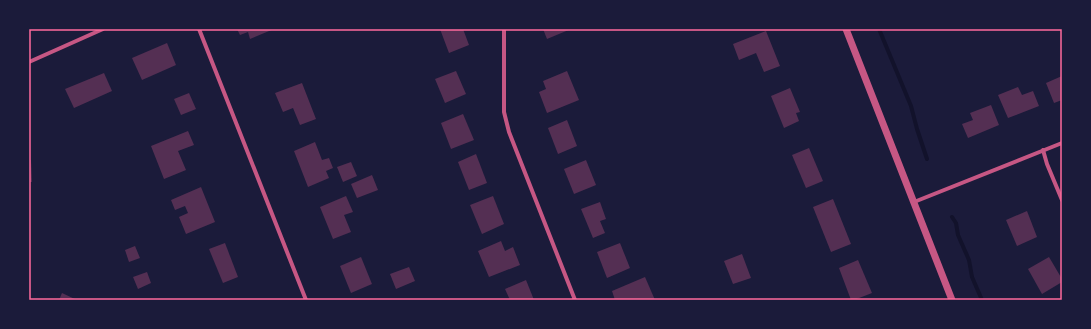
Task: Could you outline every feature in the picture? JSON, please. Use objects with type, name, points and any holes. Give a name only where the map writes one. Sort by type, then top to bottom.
[{"type":"street","points":[[29,62],[103,29]]},
{"type":"street","points":[[199,29],[306,300]]},
{"type":"street","points":[[504,29],[504,112],[508,132],[575,300]]},
{"type":"street","points":[[846,29],[952,300]]},
{"type":"street","points":[[914,202],[1062,142]]},
{"type":"street","points":[[1043,150],[1047,164],[1062,200]]},
{"type":"building","points":[[237,29],[274,29],[250,39],[248,32],[240,35]]},
{"type":"building","points":[[440,29],[463,29],[469,45],[449,53]]},
{"type":"building","points":[[543,29],[571,29],[547,39]]},
{"type":"building","points":[[766,31],[780,66],[764,72],[756,53],[739,60],[733,44]]},
{"type":"building","points":[[167,43],[176,65],[142,80],[132,58]]},
{"type":"building","points":[[456,71],[466,94],[445,103],[435,79]]},
{"type":"building","points":[[567,71],[579,100],[547,113],[539,92],[546,89],[543,81]]},
{"type":"building","points":[[104,73],[112,91],[74,108],[65,89]]},
{"type":"building","points":[[1062,76],[1062,100],[1054,103],[1046,83]]},
{"type":"building","points":[[302,83],[316,119],[300,125],[293,108],[283,112],[275,93]]},
{"type":"building","points":[[1018,87],[1022,95],[1033,91],[1039,106],[1008,118],[998,95]]},
{"type":"building","points":[[790,88],[800,112],[796,113],[799,121],[784,128],[771,96]]},
{"type":"building","points":[[189,93],[196,109],[181,115],[174,99]]},
{"type":"building","points":[[991,105],[999,125],[968,138],[962,124],[973,120],[970,113]]},
{"type":"building","points":[[463,114],[474,140],[451,149],[441,123]]},
{"type":"building","points":[[567,120],[577,146],[558,154],[548,128]]},
{"type":"building","points":[[188,131],[194,145],[178,151],[186,170],[164,179],[151,146]]},
{"type":"building","points":[[315,142],[322,160],[329,158],[333,168],[326,171],[329,178],[308,187],[294,151]]},
{"type":"building","points":[[809,148],[823,181],[806,188],[792,155]]},
{"type":"building","points":[[476,154],[487,183],[469,190],[458,162]]},
{"type":"building","points":[[29,160],[31,160],[32,182],[29,182]]},
{"type":"building","points":[[586,160],[596,185],[574,194],[564,169]]},
{"type":"building","points":[[351,162],[357,176],[343,182],[337,167]]},
{"type":"building","points":[[372,175],[378,190],[357,198],[351,184]]},
{"type":"building","points":[[201,187],[215,222],[186,234],[179,217],[188,213],[185,206],[175,210],[171,200]]},
{"type":"building","points":[[346,196],[353,212],[344,215],[351,232],[333,239],[320,207]]},
{"type":"building","points":[[493,196],[504,224],[482,234],[470,205]]},
{"type":"building","points":[[833,199],[851,244],[831,252],[813,207]]},
{"type":"building","points":[[600,202],[606,219],[600,221],[605,233],[593,238],[581,209]]},
{"type":"building","points":[[1027,211],[1037,237],[1017,246],[1006,220]]},
{"type":"building","points":[[501,241],[505,251],[513,247],[520,265],[489,277],[478,251]]},
{"type":"building","points":[[225,243],[238,277],[223,283],[209,249]]},
{"type":"building","points":[[620,243],[630,268],[607,278],[597,252]]},
{"type":"building","points":[[135,246],[140,258],[129,262],[125,250]]},
{"type":"building","points":[[742,254],[751,278],[733,284],[724,261]]},
{"type":"building","points":[[361,257],[372,284],[351,293],[340,266]]},
{"type":"building","points":[[1049,257],[1062,279],[1062,282],[1042,294],[1028,269]]},
{"type":"building","points":[[858,260],[872,293],[851,300],[839,268]]},
{"type":"building","points":[[409,267],[415,281],[396,289],[390,274]]},
{"type":"building","points":[[147,272],[151,283],[138,289],[133,277]]},
{"type":"building","points":[[645,277],[655,300],[615,300],[612,291]]},
{"type":"building","points":[[526,280],[534,300],[510,300],[505,289]]},
{"type":"building","points":[[62,293],[77,300],[59,300]]},
{"type":"waterway","points":[[879,29],[911,106],[927,159]]},
{"type":"waterway","points":[[952,217],[956,223],[958,235],[969,260],[972,277],[982,300]]}]
